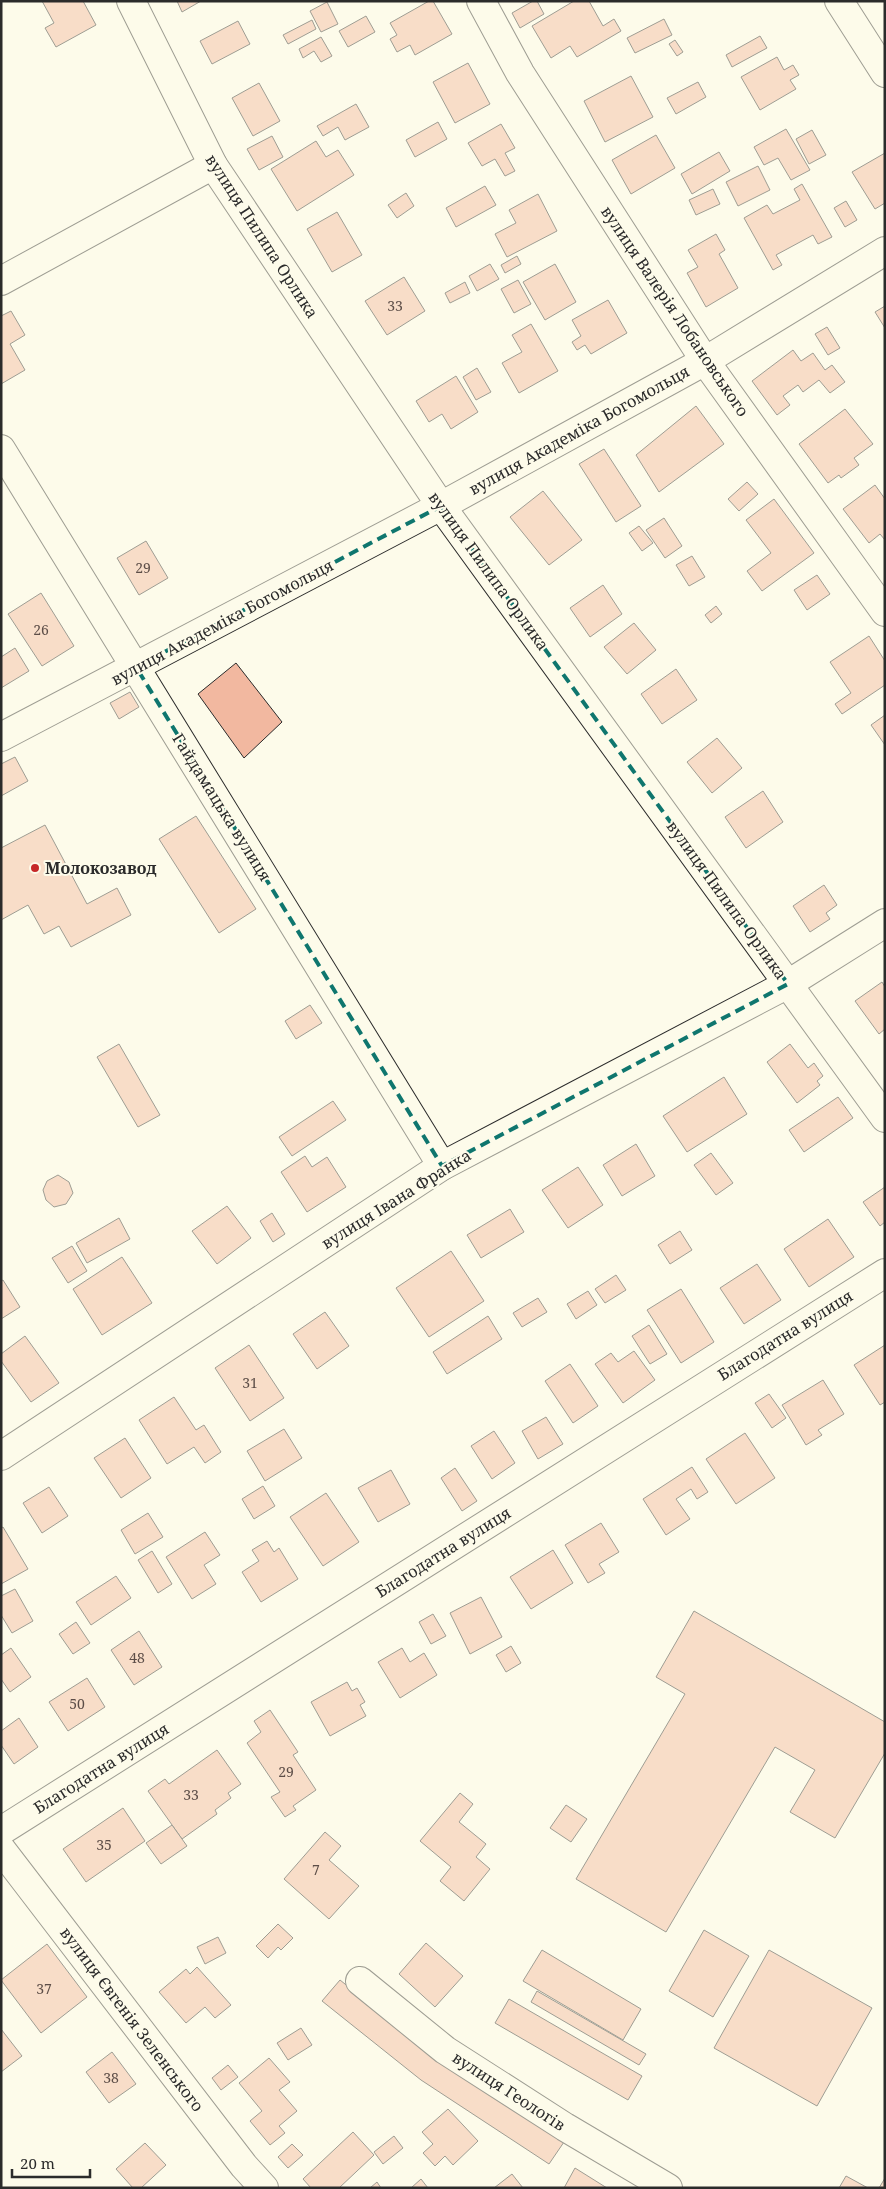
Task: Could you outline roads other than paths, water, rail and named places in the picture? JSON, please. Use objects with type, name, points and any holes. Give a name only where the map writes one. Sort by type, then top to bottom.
[{"type":"street","name":"вулиця Пилипа Орлика","points":[[131,1],[213,165],[442,506],[885,1118]]},
{"type":"street","name":"вулиця Валерія Лобановського","points":[[481,1],[520,73],[705,360],[885,612]]},
{"type":"street","points":[[839,1],[885,73]]},
{"type":"street","points":[[1,281],[213,165]]},
{"type":"street","name":"вулиця Академіка Богомольця","points":[[1,738],[442,506],[705,360],[885,251]]},
{"type":"street","name":"Гайдамацька вулиця","points":[[1,449],[442,1166]]},
{"type":"street","name":"вулиця Івана Франка","points":[[1,1456],[442,1166],[788,984],[885,923]]},
{"type":"street","name":"Благодатна вулиця","points":[[1,1831],[885,1272]]},
{"type":"street","name":"вулиця Євгенія Зеленського","points":[[1,1849],[244,2166],[264,2188]]},
{"type":"street","name":"вулиця Геологів","points":[[360,1981],[445,2050],[565,2128],[668,2188]]},
{"type":"place","name":"Молокозавод","points":[[35,868]]}]
